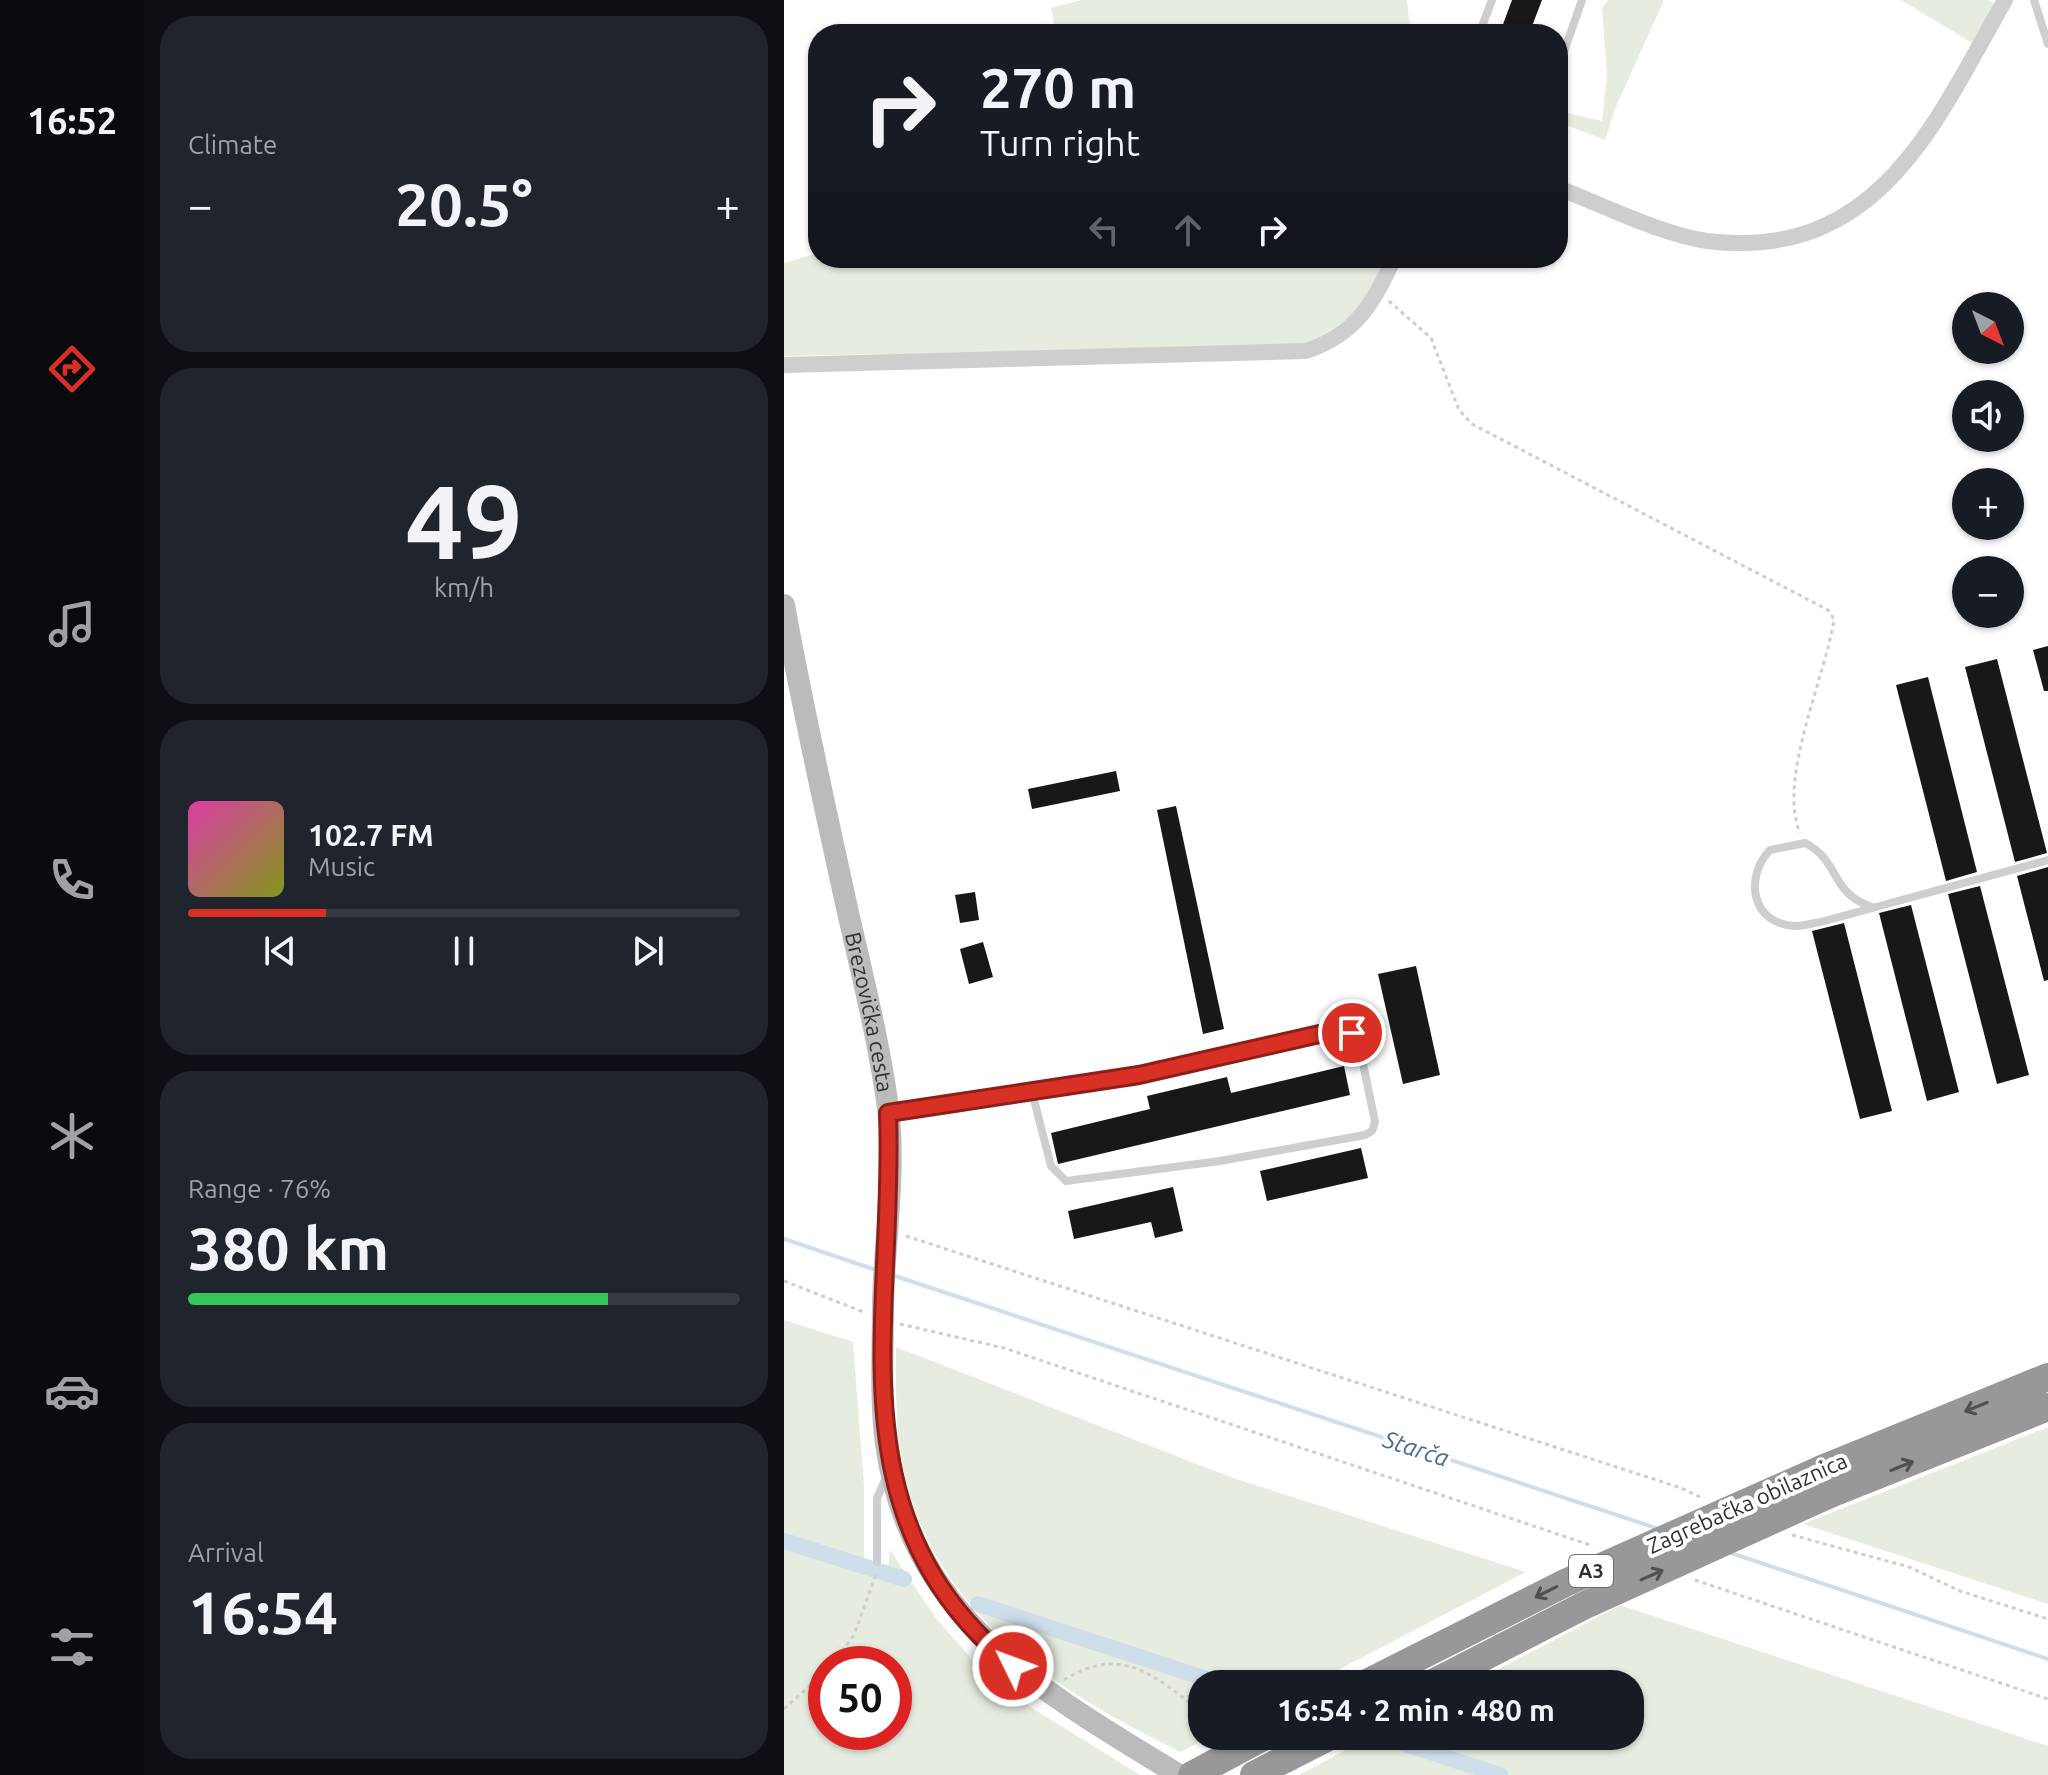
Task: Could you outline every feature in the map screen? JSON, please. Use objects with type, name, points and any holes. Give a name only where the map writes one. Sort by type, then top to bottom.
[{"type":"highway","name":"Zagrebačka obilaznica","points":[[1458,1670],[1826,1482],[2048,1377]]},
{"type":"highway","name":"Zagrebačka obilaznica","points":[[1393,1670],[1565,1583],[1826,1482],[2048,1407]]},
{"type":"highway","points":[[1192,1775],[1239,1750]]},
{"type":"highway","points":[[1254,1775],[1303,1750]]},
{"type":"main road","name":"Brezovička cesta","points":[[784,605],[804,712],[879,1050],[888,1113],[883,1403],[890,1469],[912,1539],[941,1590],[996,1652],[1049,1693],[1179,1775]]},
{"type":"street","points":[[1568,192],[1706,240],[1744,243],[1785,238],[1816,229],[1862,205],[1907,164],[2005,0]]},
{"type":"street","points":[[784,365],[1306,351],[1327,344],[1349,330],[1379,292],[1390,268]]},
{"type":"lane","points":[[1483,24],[1492,0]]},
{"type":"lane","points":[[1568,40],[1582,0]]},
{"type":"lane","points":[[2034,0],[2048,44]]},
{"type":"lane","points":[[1872,907],[1855,902],[1842,891],[1825,858],[1805,843],[1770,850],[1761,860],[1753,883],[1755,898],[1764,912],[1778,922],[1796,926],[1872,907],[2048,860]]},
{"type":"lane","points":[[888,1113],[1139,1075],[1337,1030],[1352,1033],[1359,1044],[1375,1122],[1372,1131],[1365,1135],[1220,1161],[1066,1181],[1051,1166],[1032,1092]]},
{"type":"lane","points":[[877,1562],[877,1498],[881,1482],[890,1469]]},
{"type":"path","points":[[1379,292],[1431,338],[1459,410],[1472,424],[1828,610],[1834,619],[1832,633],[1809,711],[1793,809],[1805,843]]},
{"type":"path","points":[[887,1237],[1681,1488],[1708,1501]]},
{"type":"path","points":[[784,1281],[1004,1348],[1595,1546]]},
{"type":"path","points":[[1781,1530],[1909,1567],[1960,1591],[2048,1619]]},
{"type":"path","points":[[846,1646],[854,1635],[872,1590],[877,1562]]},
{"type":"path","points":[[1685,1576],[2048,1699]]},
{"type":"path","points":[[1049,1693],[1084,1669],[1122,1663],[1132,1665],[1188,1702]]},
{"type":"path","points":[[784,1709],[808,1687]]},
{"type":"shaded area","points":[[1082,0],[1407,0],[1409,24],[1054,24],[1051,8]]},
{"type":"shaded area","points":[[1608,0],[1664,0],[1615,109],[1605,140],[1568,126],[1568,113],[1602,121],[1607,75],[1602,8]]},
{"type":"shaded area","points":[[1901,0],[1988,0],[1997,5],[1974,44]]},
{"type":"shaded area","points":[[808,256],[808,268],[1381,268],[1354,312],[1332,330],[1302,347],[784,356],[784,263]]},
{"type":"shaded area","points":[[784,1320],[853,1342],[864,1485],[864,1568],[887,1575],[890,1550],[938,1621],[995,1685],[1140,1775],[784,1775]]},
{"type":"shaded area","points":[[896,1347],[1233,1478],[1526,1572],[1338,1670],[1188,1670],[1188,1748],[1181,1752],[1088,1702],[1044,1672],[1004,1640],[969,1603],[939,1561],[917,1514],[902,1462],[897,1419]]},
{"type":"shaded area","points":[[2048,1427],[2048,1604],[1803,1524]]},
{"type":"shaded area","points":[[1620,1605],[2048,1746],[2048,1775],[1299,1775],[1346,1750],[1644,1750],[1644,1670],[1497,1670]]},
{"type":"building","points":[[1512,0],[1542,0],[1533,24],[1503,24]]},
{"type":"building","points":[[2048,646],[2048,691],[2044,691],[2033,650]]},
{"type":"building","points":[[1997,659],[2047,853],[2015,862],[1965,667]]},
{"type":"building","points":[[1928,677],[1977,872],[1946,881],[1896,685]]},
{"type":"building","points":[[1116,771],[1120,791],[1032,809],[1028,789]]},
{"type":"building","points":[[1176,806],[1224,1029],[1203,1034],[1157,810]]},
{"type":"building","points":[[2048,867],[2048,980],[2044,981],[2017,876]]},
{"type":"building","points":[[1980,886],[2029,1075],[1997,1084],[1948,894]]},
{"type":"building","points":[[975,892],[979,920],[960,923],[955,895]]},
{"type":"building","points":[[1911,905],[1959,1092],[1927,1101],[1879,913]]},
{"type":"building","points":[[1844,923],[1892,1111],[1860,1119],[1812,931]]},
{"type":"building","points":[[983,942],[993,977],[969,984],[960,949]]},
{"type":"building","points":[[1416,966],[1440,1075],[1403,1084],[1378,974]]},
{"type":"building","points":[[1344,1066],[1350,1095],[1058,1164],[1051,1133],[1150,1109],[1147,1096],[1227,1077],[1231,1093]]},
{"type":"building","points":[[1361,1148],[1368,1178],[1267,1201],[1260,1171]]},
{"type":"building","points":[[1173,1187],[1183,1231],[1155,1238],[1151,1222],[1074,1239],[1068,1211]]},
{"type":"waterway","name":"Starča","points":[[784,1239],[876,1270]]},
{"type":"waterway","name":"Starča","points":[[892,1275],[1659,1529]]},
{"type":"waterway","points":[[784,1541],[904,1579]]},
{"type":"waterway","name":"Starča","points":[[1728,1552],[2048,1659]]},
{"type":"waterway","points":[[978,1604],[1188,1673]]},
{"type":"waterway","points":[[1424,1750],[1500,1775]]},
{"type":"route","points":[[1013,1666],[966,1621],[941,1590],[912,1539],[895,1489],[886,1441],[882,1362],[890,1147],[888,1113],[918,1111],[1015,1093],[1064,1089],[1337,1030],[1352,1033]]}]
